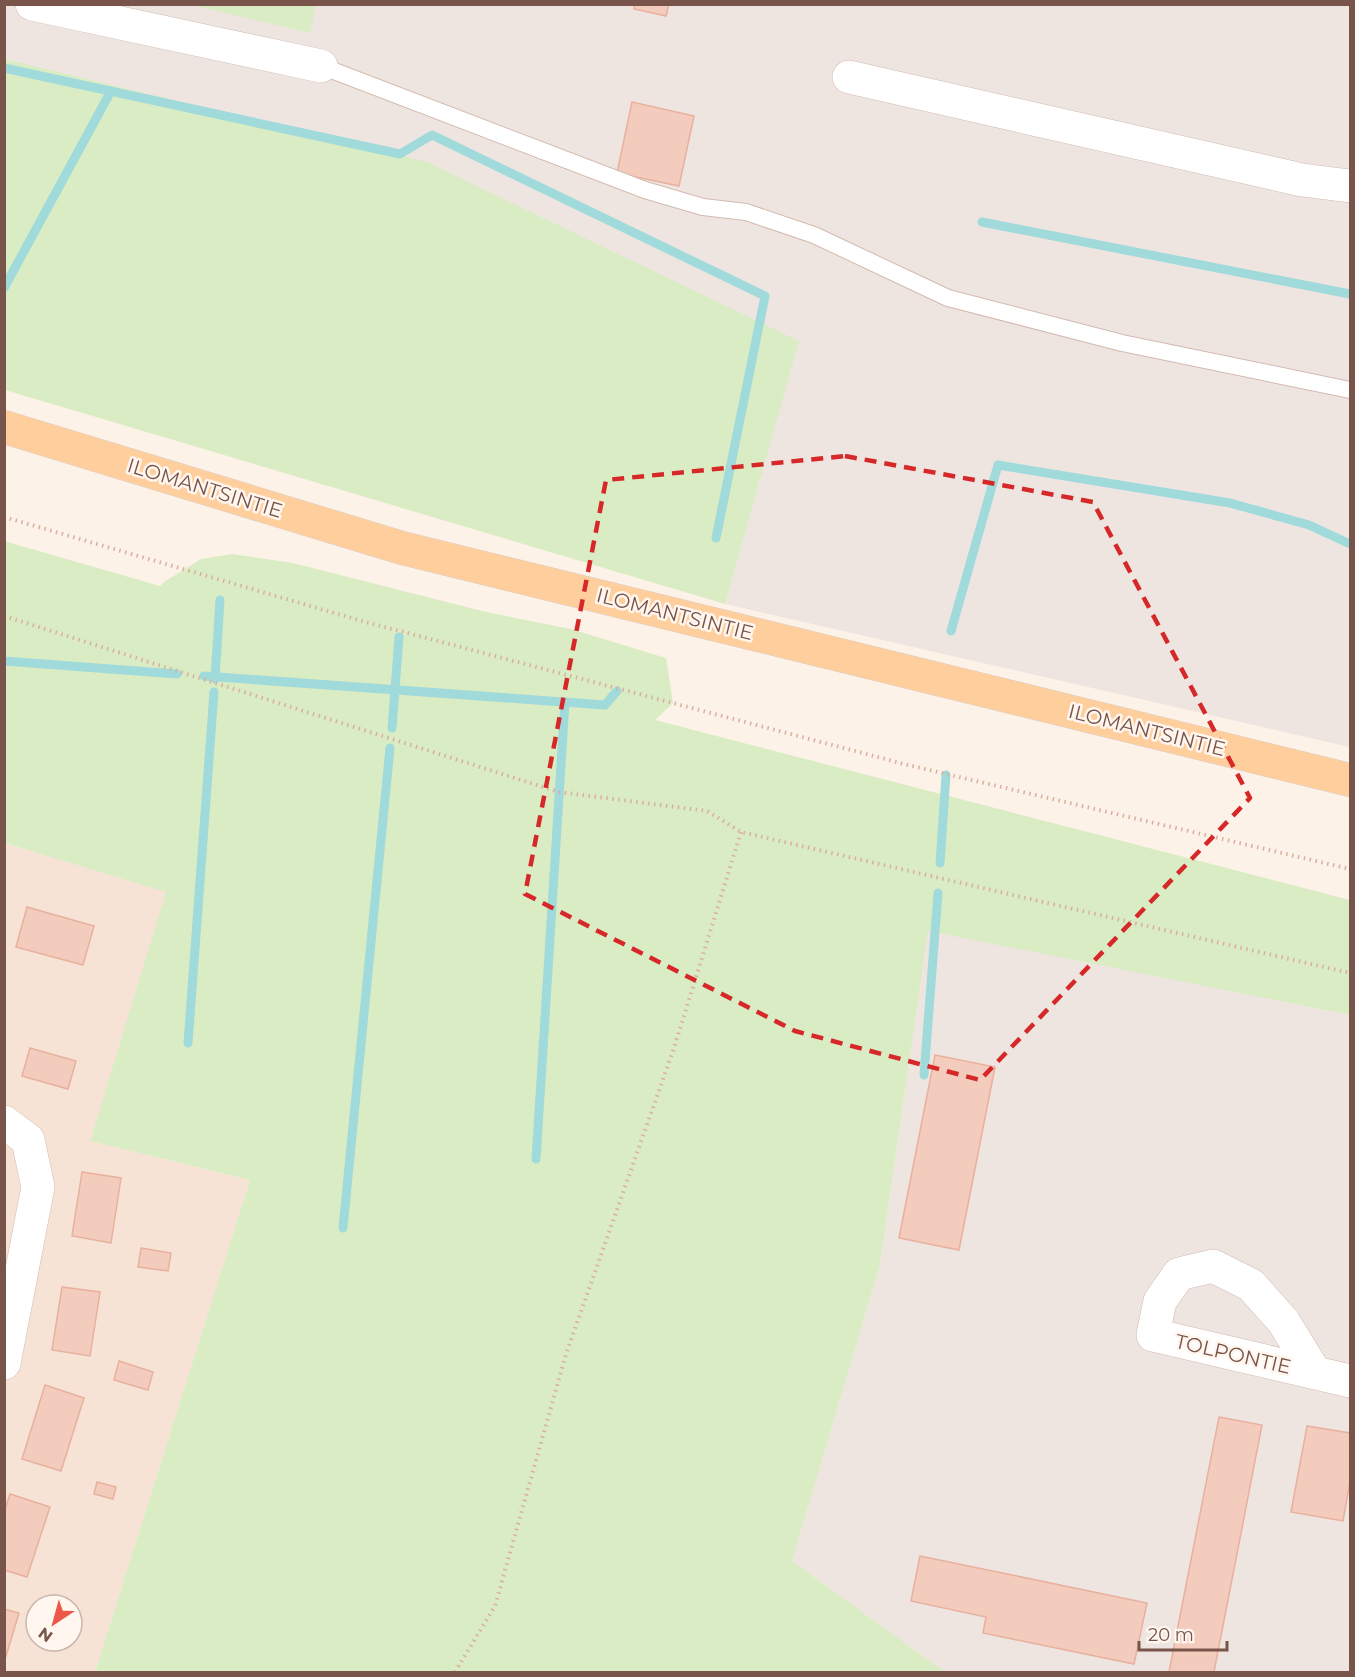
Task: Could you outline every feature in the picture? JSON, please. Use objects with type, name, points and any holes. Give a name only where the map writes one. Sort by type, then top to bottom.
[{"type":"main road","name":"ILOMANTSINTIE","points":[[4,427],[402,548],[1350,780]]},
{"type":"street","points":[[32,4],[321,66]]},
{"type":"street","points":[[849,77],[1302,180],[1350,186]]},
{"type":"street","points":[[4,1122],[28,1140],[38,1186],[4,1363]]},
{"type":"street","name":"TOLPONTIE","points":[[1315,1373],[1283,1321],[1251,1285],[1213,1266],[1179,1274],[1160,1301],[1153,1335],[1315,1373],[1350,1380]]},
{"type":"lane","points":[[321,66],[645,190],[703,207],[746,212],[814,235],[948,298],[1122,343],[1350,390]]},
{"type":"path","points":[[4,517],[362,621],[885,759],[1350,869]]},
{"type":"path","points":[[4,616],[559,792],[707,811],[741,832],[1350,973]]},
{"type":"path","points":[[455,1672],[495,1606],[566,1354],[674,1048],[741,832]]},
{"type":"highlighted area","points":[[845,456],[1093,502],[1250,798],[980,1080],[795,1031],[525,894],[606,480]]},
{"type":"shaded area","points":[[5,4],[1350,5],[1350,747],[725,604],[761,476],[18,62],[5,59]]},
{"type":"shaded area","points":[[4,843],[167,891],[90,1141],[250,1180],[95,1672],[5,1672]]},
{"type":"shaded area","points":[[928,930],[1350,1015],[1350,1672],[945,1672],[792,1561],[880,1265]]},
{"type":"green space","points":[[191,5],[316,5],[310,33]]},
{"type":"green space","points":[[5,59],[427,162],[799,341],[725,604],[5,390]]},
{"type":"green space","points":[[4,541],[160,586],[201,559],[232,554],[293,563],[486,612],[571,629],[666,658],[673,703],[655,720],[1350,900],[1350,1015],[928,931],[880,1265],[792,1561],[945,1672],[95,1672],[250,1180],[90,1141],[166,892],[5,843]]},
{"type":"building","points":[[634,4],[669,4],[666,16],[634,9]]},
{"type":"building","points":[[632,102],[694,116],[679,186],[617,173]]},
{"type":"building","points":[[27,907],[94,926],[83,965],[16,947]]},
{"type":"building","points":[[30,1048],[76,1061],[68,1089],[22,1076]]},
{"type":"building","points":[[935,1055],[995,1067],[959,1250],[899,1238]]},
{"type":"building","points":[[82,1172],[121,1178],[111,1243],[72,1236]]},
{"type":"building","points":[[141,1248],[171,1253],[168,1271],[138,1267]]},
{"type":"building","points":[[62,1287],[100,1292],[90,1356],[52,1350]]},
{"type":"building","points":[[119,1361],[153,1372],[148,1390],[114,1380]]},
{"type":"building","points":[[45,1385],[84,1398],[61,1471],[22,1459]]},
{"type":"building","points":[[1219,1417],[1262,1425],[1214,1672],[1169,1672]]},
{"type":"building","points":[[1307,1426],[1350,1433],[1350,1482],[1343,1521],[1291,1512]]},
{"type":"building","points":[[97,1482],[116,1487],[113,1499],[94,1494]]},
{"type":"building","points":[[10,1494],[50,1507],[27,1577],[4,1570],[4,1512]]},
{"type":"building","points":[[920,1556],[1147,1603],[1134,1664],[983,1633],[986,1617],[911,1601]]},
{"type":"building","points":[[4,1609],[19,1613],[4,1663]]},
{"type":"waterway","points":[[4,68],[400,154],[432,135],[765,296],[716,538]]},
{"type":"waterway","points":[[4,288],[111,91]]},
{"type":"waterway","points":[[982,222],[1350,294]]},
{"type":"waterway","points":[[951,631],[998,465],[1230,503],[1309,525],[1350,544]]},
{"type":"waterway","points":[[215,679],[220,600]]},
{"type":"waterway","points":[[392,728],[399,637]]},
{"type":"waterway","points":[[4,661],[177,674]]},
{"type":"waterway","points":[[204,676],[605,705],[617,691]]},
{"type":"waterway","points":[[188,1043],[214,692]]},
{"type":"waterway","points":[[536,1159],[565,702]]},
{"type":"waterway","points":[[343,1228],[390,748]]},
{"type":"waterway","points":[[940,863],[946,775]]},
{"type":"waterway","points":[[924,1075],[938,893]]}]
